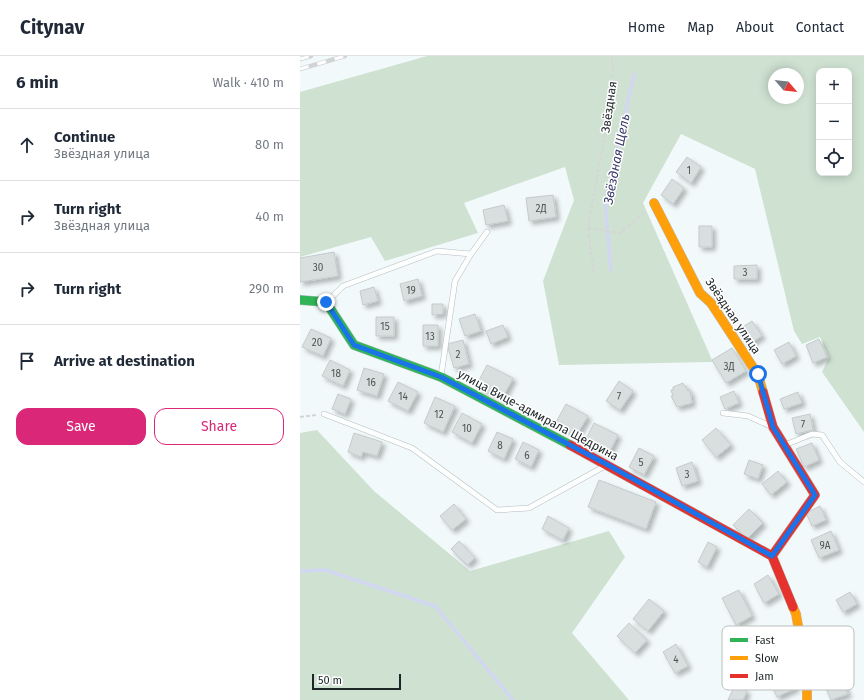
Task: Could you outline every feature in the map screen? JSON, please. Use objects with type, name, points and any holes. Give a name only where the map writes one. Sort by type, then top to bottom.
[{"type":"street","name":"Звёздная улица","points":[[654,203],[700,293],[711,302],[736,343],[758,374],[773,427],[785,444],[815,495],[772,556]]},
{"type":"street","points":[[300,300],[326,302]]},
{"type":"street","name":"улица Вице-адмирала Щедрина","points":[[326,302],[354,345],[441,377],[608,465],[772,556]]},
{"type":"street","points":[[772,556],[796,614],[798,626]]},
{"type":"lane","points":[[441,377],[455,281],[471,254],[488,232]]},
{"type":"lane","points":[[326,302],[343,286],[437,251],[471,254]]},
{"type":"lane","points":[[723,413],[748,416],[773,427]]},
{"type":"lane","points":[[324,414],[412,448],[497,510],[529,508],[608,465]]},
{"type":"lane","points":[[785,444],[812,434],[822,435],[840,462],[864,482]]},
{"type":"path","name":"Звёздная","points":[[594,273],[588,228],[604,138],[613,72],[612,56]]},
{"type":"path","points":[[588,228],[620,232],[654,203]]},
{"type":"path","points":[[300,417],[324,414]]},
{"type":"green space","points":[[427,56],[864,56],[864,432],[822,372],[829,357],[820,337],[802,344],[794,331],[755,169],[681,134],[643,203],[713,362],[559,365],[543,281],[574,200],[565,167],[464,203],[478,233],[385,261],[371,237],[300,257],[300,92]]},
{"type":"green space","points":[[317,430],[374,491],[470,571],[609,531],[625,557],[572,633],[629,700],[300,700],[300,433]]},
{"type":"building","points":[[687,157],[701,167],[691,183],[676,172]]},
{"type":"building","points":[[672,179],[684,188],[673,204],[661,195]]},
{"type":"building","points":[[553,195],[556,217],[529,221],[526,198]]},
{"type":"building","points":[[504,205],[508,221],[486,225],[483,210]]},
{"type":"building","points":[[699,226],[712,226],[712,247],[699,247]]},
{"type":"building","points":[[334,252],[338,276],[300,282],[300,258]]},
{"type":"building","points":[[757,265],[757,279],[734,279],[734,266]]},
{"type":"building","points":[[418,279],[422,296],[404,301],[400,284]]},
{"type":"building","points":[[374,287],[378,301],[363,305],[360,291]]},
{"type":"building","points":[[432,304],[443,304],[443,314],[432,315]]},
{"type":"building","points":[[475,314],[481,331],[465,336],[459,319]]},
{"type":"building","points":[[376,317],[394,317],[394,336],[376,336]]},
{"type":"building","points":[[752,321],[762,336],[747,345],[738,330]]},
{"type":"building","points":[[423,325],[438,325],[438,346],[423,346]]},
{"type":"building","points":[[503,325],[508,337],[491,344],[486,331]]},
{"type":"building","points":[[311,329],[331,338],[323,356],[302,347]]},
{"type":"building","points":[[819,339],[827,357],[813,363],[806,345]]},
{"type":"building","points":[[463,340],[469,364],[454,368],[447,344]]},
{"type":"building","points":[[789,342],[796,356],[782,364],[774,350]]},
{"type":"building","points":[[732,348],[746,371],[726,383],[712,360]]},
{"type":"building","points":[[330,360],[350,370],[343,386],[322,376]]},
{"type":"building","points":[[487,365],[513,378],[502,399],[476,386]]},
{"type":"building","points":[[364,368],[384,374],[377,396],[357,390]]},
{"type":"building","points":[[619,381],[633,391],[620,410],[606,401]]},
{"type":"building","points":[[398,382],[418,392],[408,411],[388,401]]},
{"type":"building","points":[[683,383],[688,391],[690,390],[692,403],[677,407],[671,396],[673,396],[671,390],[673,390],[673,387]]},
{"type":"building","points":[[734,391],[739,403],[725,409],[720,397]]},
{"type":"building","points":[[798,392],[802,403],[784,409],[780,399]]},
{"type":"building","points":[[338,394],[351,399],[345,414],[332,409]]},
{"type":"building","points":[[435,397],[455,406],[443,432],[424,423]]},
{"type":"building","points":[[566,404],[588,416],[576,436],[555,424]]},
{"type":"building","points":[[462,413],[482,424],[472,443],[452,432]]},
{"type":"building","points":[[810,414],[813,430],[796,434],[792,418]]},
{"type":"building","points":[[594,423],[618,435],[608,455],[584,443]]},
{"type":"building","points":[[716,428],[731,445],[716,457],[702,440]]},
{"type":"building","points":[[497,432],[513,439],[504,459],[488,451]]},
{"type":"building","points":[[354,433],[382,442],[377,456],[363,452],[361,457],[348,452]]},
{"type":"building","points":[[523,442],[539,450],[531,467],[515,459]]},
{"type":"building","points":[[812,443],[819,460],[804,467],[796,449]]},
{"type":"building","points":[[639,448],[654,456],[644,475],[629,467]]},
{"type":"building","points":[[749,460],[763,465],[758,479],[744,474]]},
{"type":"building","points":[[692,462],[698,481],[682,486],[676,468]]},
{"type":"building","points":[[778,471],[787,482],[771,495],[762,484]]},
{"type":"building","points":[[599,480],[656,502],[646,529],[588,507]]},
{"type":"building","points":[[454,504],[466,519],[452,530],[440,516]]},
{"type":"building","points":[[820,506],[826,520],[812,526],[806,513]]},
{"type":"building","points":[[749,509],[763,523],[747,539],[733,525]]},
{"type":"building","points":[[548,516],[569,528],[563,540],[542,529]]},
{"type":"building","points":[[831,531],[839,550],[819,558],[811,540]]},
{"type":"building","points":[[459,541],[475,558],[467,565],[451,549]]},
{"type":"building","points":[[708,542],[717,547],[707,567],[698,562]]},
{"type":"building","points":[[768,575],[779,594],[764,603],[754,584]]},
{"type":"building","points":[[739,590],[752,616],[736,625],[722,598]]},
{"type":"building","points":[[850,592],[857,604],[843,612],[836,600]]},
{"type":"building","points":[[649,599],[664,611],[648,631],[633,619]]},
{"type":"building","points":[[629,623],[647,640],[635,653],[617,636]]},
{"type":"building","points":[[676,644],[688,666],[675,673],[663,652]]},
{"type":"building","points":[[733,690],[747,691],[743,700],[728,700]]},
{"type":"building","points":[[774,690],[792,690],[777,697]]},
{"type":"building","points":[[827,690],[846,690],[848,694],[831,700]]},
{"type":"waterway","name":"Звёздная Щель","points":[[611,270],[605,204],[634,74]]},
{"type":"waterway","points":[[300,571],[325,570],[435,606],[513,700]]},
{"type":"railway","points":[[300,59],[311,56]]},
{"type":"railway","points":[[300,69],[345,56]]},
{"type":"traffic: fast","points":[[300,300],[326,302],[354,345],[441,377],[570,445]]},
{"type":"traffic: slow","points":[[654,203],[700,293],[711,303],[758,375],[763,392]]},
{"type":"traffic: slow","points":[[793,607],[798,626]]},
{"type":"traffic: slow","points":[[807,690],[807,700]]},
{"type":"traffic: jam","points":[[763,392],[773,427],[815,495],[772,556],[793,607]]},
{"type":"traffic: jam","points":[[570,445],[772,556]]},
{"type":"route","points":[[326,302],[354,345],[441,377],[608,465],[772,556],[815,495],[785,444],[773,427],[758,374]]}]
